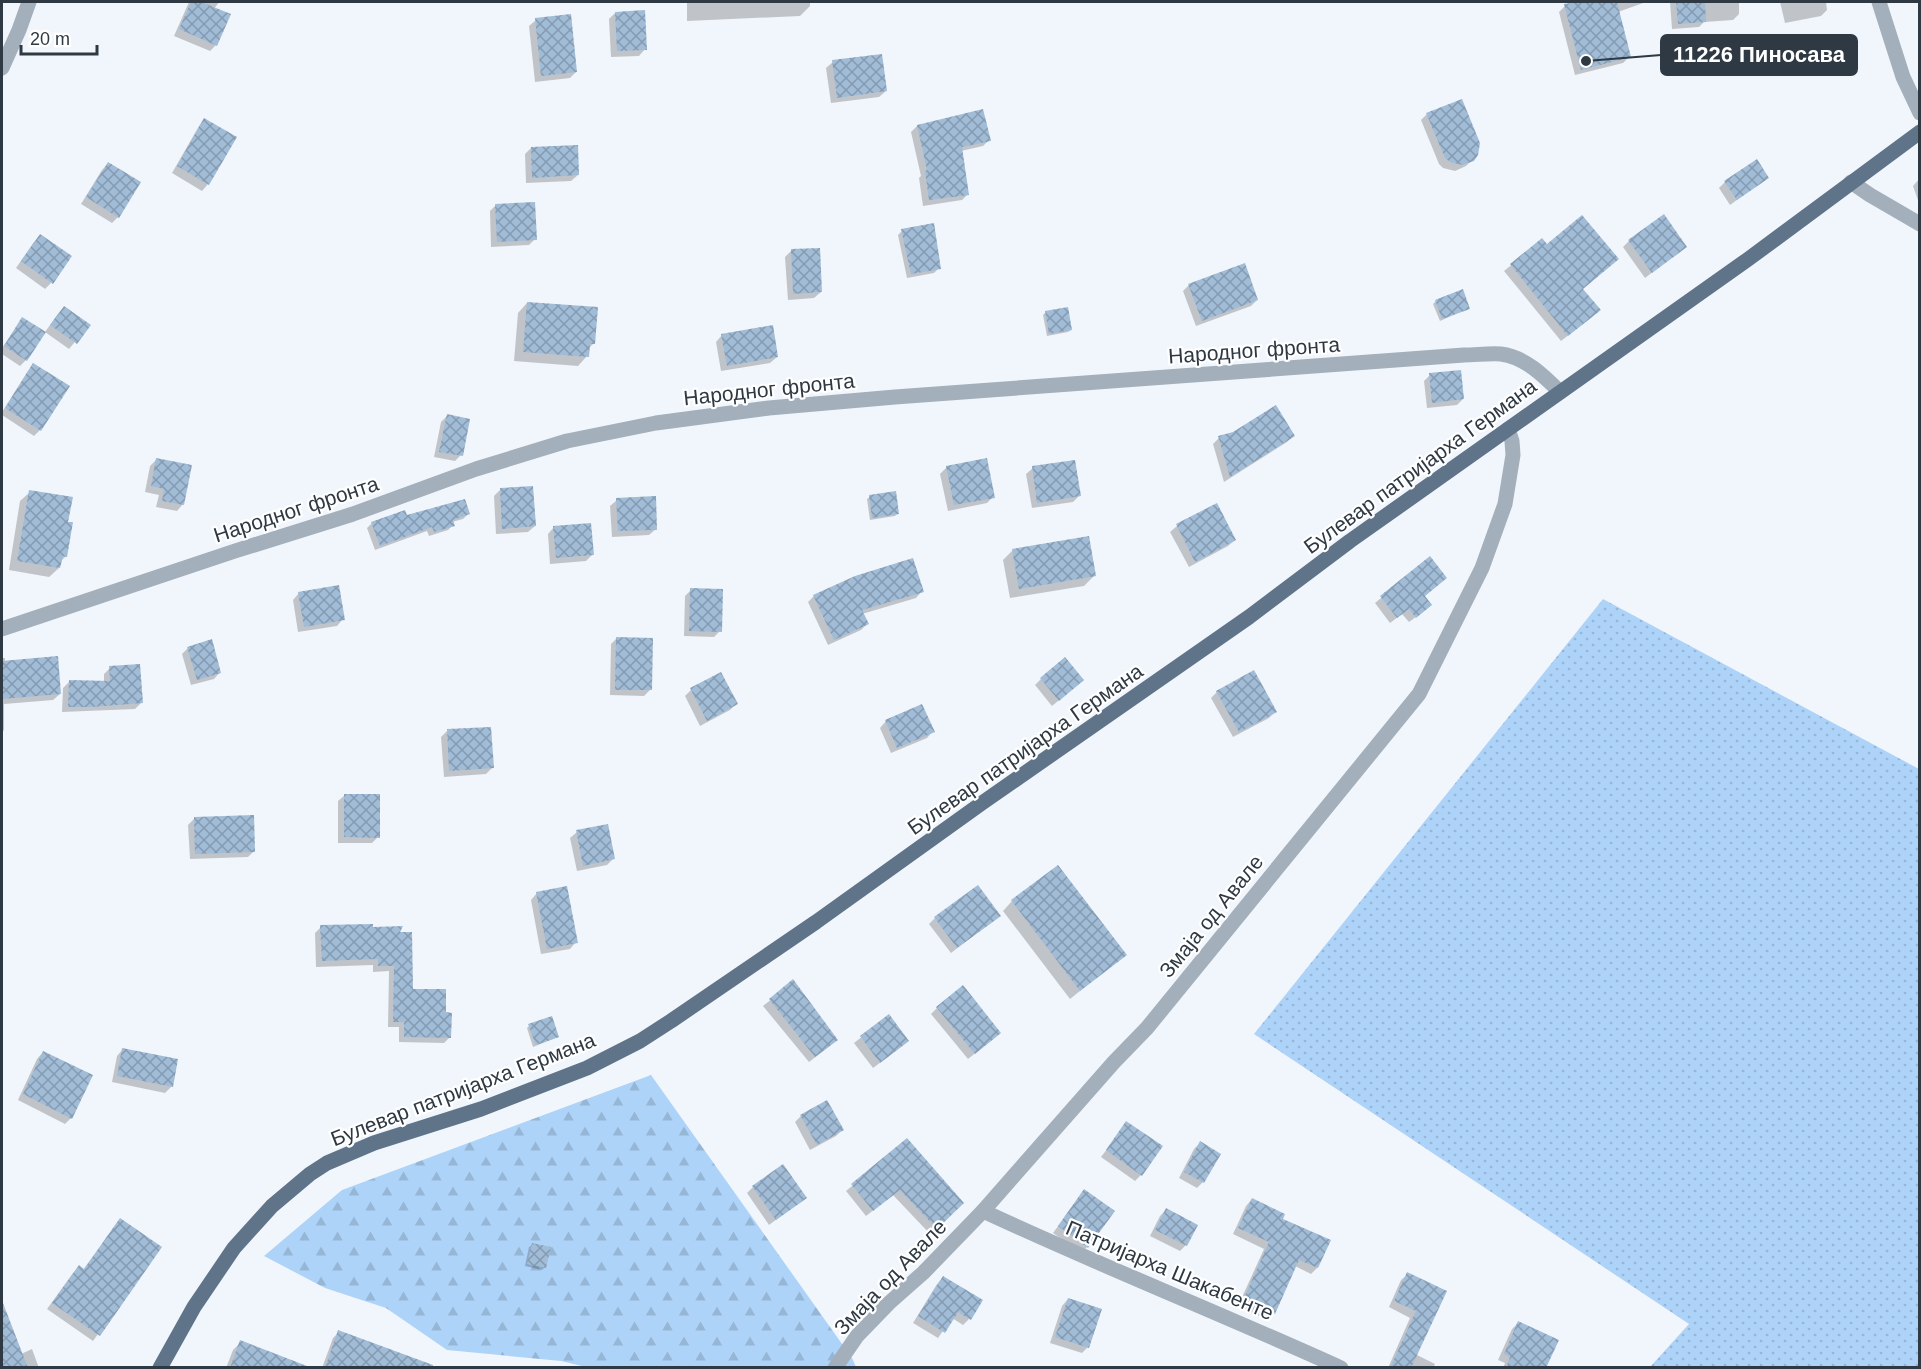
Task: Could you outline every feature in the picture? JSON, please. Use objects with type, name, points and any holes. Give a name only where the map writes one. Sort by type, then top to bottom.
[{"type":"main road","name":"Булевар патријарха Германа","points":[[160,1368],[194,1308],[234,1248],[272,1206],[310,1174],[327,1163],[374,1143],[481,1109],[576,1073],[640,1041],[672,1021],[1249,617],[1350,541],[1747,260],[1920,132]]},
{"type":"street","points":[[2,68],[29,2]]},
{"type":"street","points":[[1879,2],[1903,77],[1920,113]]},
{"type":"street","points":[[1851,182],[1920,224]]},
{"type":"street","name":"Народног фронта","points":[[2,628],[353,514],[476,469],[567,441],[656,423],[769,408],[895,397],[1464,355],[1511,356],[1540,372],[1560,392]]},
{"type":"street","name":"Змаја од Авале","points":[[835,1368],[857,1336],[889,1303],[924,1273],[983,1211],[1114,1062],[1147,1028],[1419,694],[1482,568],[1505,504],[1513,455],[1508,429]]},
{"type":"street","name":"Патријарха Шакабенте","points":[[983,1211],[1053,1244],[1258,1330],[1341,1368]]},
{"type":"green space","points":[[1603,599],[1919,769],[1919,1367],[1650,1367],[1689,1324],[1254,1034]]},
{"type":"green space","points":[[651,1075],[852,1358],[856,1367],[586,1367],[561,1361],[447,1350],[386,1308],[325,1288],[264,1256],[342,1190]]},
{"type":"building","points":[[191,2],[201,2],[231,14],[217,46],[179,29]]},
{"type":"building","points":[[1617,2],[1631,57],[1581,70],[1564,4]]},
{"type":"building","points":[[1676,2],[1705,2],[1706,22],[1678,24]]},
{"type":"building","points":[[645,10],[647,50],[617,51],[615,12]]},
{"type":"building","points":[[571,14],[577,72],[541,76],[535,18]]},
{"type":"building","points":[[882,54],[887,91],[837,98],[832,60]]},
{"type":"building","points":[[1462,99],[1480,143],[1478,155],[1474,161],[1462,165],[1445,158],[1426,113]]},
{"type":"building","points":[[983,109],[991,141],[962,147],[969,195],[929,200],[925,171],[927,170],[917,125]]},
{"type":"building","points":[[204,118],[237,137],[209,185],[177,166]]},
{"type":"building","points":[[578,145],[579,175],[532,178],[531,147]]},
{"type":"building","points":[[1757,159],[1769,178],[1737,200],[1724,181]]},
{"type":"building","points":[[108,162],[141,182],[119,218],[86,197]]},
{"type":"building","points":[[535,202],[537,240],[497,242],[495,204]]},
{"type":"building","points":[[1664,214],[1687,247],[1652,273],[1628,240]]},
{"type":"building","points":[[1582,215],[1619,259],[1583,289],[1601,310],[1568,336],[1510,264],[1542,238],[1547,244]]},
{"type":"building","points":[[934,223],[941,269],[911,274],[901,229]]},
{"type":"building","points":[[40,234],[72,256],[53,284],[21,261]]},
{"type":"building","points":[[820,248],[822,292],[793,294],[791,249]]},
{"type":"building","points":[[1245,263],[1258,300],[1202,321],[1188,284]]},
{"type":"building","points":[[1463,289],[1470,309],[1442,319],[1435,300]]},
{"type":"building","points":[[527,302],[598,307],[595,344],[590,344],[589,357],[523,352]]},
{"type":"building","points":[[64,306],[91,325],[77,344],[50,325]]},
{"type":"building","points":[[1068,307],[1072,330],[1049,334],[1045,311]]},
{"type":"building","points":[[22,317],[46,332],[27,361],[4,346]]},
{"type":"building","points":[[773,325],[778,357],[727,366],[721,334]]},
{"type":"building","points":[[33,363],[70,386],[41,431],[5,408]]},
{"type":"building","points":[[1461,370],[1464,399],[1432,403],[1429,373]]},
{"type":"building","points":[[1276,405],[1295,436],[1230,477],[1218,436],[1233,432]]},
{"type":"building","points":[[447,414],[470,419],[463,456],[439,452]]},
{"type":"building","points":[[156,458],[192,465],[184,505],[162,501],[164,489],[151,486]]},
{"type":"building","points":[[987,458],[995,498],[954,505],[946,466]]},
{"type":"building","points":[[1075,460],[1081,496],[1037,503],[1032,466]]},
{"type":"building","points":[[533,486],[536,526],[502,529],[500,488]]},
{"type":"building","points":[[29,490],[73,497],[68,522],[73,522],[67,557],[63,556],[60,568],[17,561]]},
{"type":"building","points":[[896,491],[899,514],[872,518],[869,495]]},
{"type":"building","points":[[656,496],[657,530],[618,531],[616,498]]},
{"type":"building","points":[[465,499],[470,514],[453,520],[455,526],[434,532],[432,527],[380,546],[371,522],[405,510],[407,515]]},
{"type":"building","points":[[1217,503],[1236,540],[1195,562],[1176,524]]},
{"type":"building","points":[[591,523],[594,555],[556,558],[553,526]]},
{"type":"building","points":[[1089,536],[1096,576],[1019,589],[1012,549]]},
{"type":"building","points":[[1430,556],[1447,578],[1425,596],[1432,605],[1416,618],[1409,609],[1397,618],[1380,596]]},
{"type":"building","points":[[913,558],[924,592],[862,610],[869,624],[834,640],[813,595],[855,576]]},
{"type":"building","points":[[339,585],[345,620],[304,627],[298,592]]},
{"type":"building","points":[[690,588],[723,589],[722,632],[689,631]]},
{"type":"building","points":[[616,637],[653,638],[652,690],[615,690]]},
{"type":"building","points":[[212,639],[221,673],[197,680],[187,647]]},
{"type":"building","points":[[58,656],[61,694],[2,699],[2,661]]},
{"type":"building","points":[[1065,657],[1084,680],[1059,701],[1040,678]]},
{"type":"building","points":[[140,664],[143,703],[68,707],[69,680],[110,681],[109,666]]},
{"type":"building","points":[[1254,670],[1277,712],[1239,732],[1216,691]]},
{"type":"building","points":[[721,672],[738,704],[707,721],[690,688]]},
{"type":"building","points":[[922,704],[935,732],[897,748],[885,720]]},
{"type":"building","points":[[491,727],[494,768],[449,771],[447,729]]},
{"type":"building","points":[[344,794],[380,794],[380,838],[344,837]]},
{"type":"building","points":[[254,815],[255,852],[195,854],[194,817]]},
{"type":"building","points":[[608,824],[615,859],[583,866],[576,830]]},
{"type":"building","points":[[1058,865],[1127,955],[1080,991],[1011,900]]},
{"type":"building","points":[[978,885],[1001,916],[957,948],[934,917]]},
{"type":"building","points":[[567,886],[578,943],[547,949],[536,892]]},
{"type":"building","points":[[373,924],[373,927],[403,926],[400,932],[412,932],[413,989],[446,989],[446,1012],[452,1013],[451,1038],[404,1037],[404,1022],[393,1022],[394,966],[378,966],[378,959],[322,961],[320,925]]},
{"type":"building","points":[[793,979],[838,1040],[815,1057],[769,999]]},
{"type":"building","points":[[963,985],[1001,1033],[975,1054],[936,1007]]},
{"type":"building","points":[[889,1014],[909,1041],[880,1063],[860,1036]]},
{"type":"building","points":[[552,1016],[559,1037],[536,1045],[528,1024]]},
{"type":"building","points":[[122,1048],[178,1059],[173,1087],[117,1076]]},
{"type":"building","points":[[43,1051],[93,1075],[72,1119],[23,1094]]},
{"type":"building","points":[[827,1100],[844,1130],[817,1145],[800,1115]]},
{"type":"building","points":[[1126,1121],[1163,1146],[1142,1176],[1106,1150]]},
{"type":"building","points":[[907,1138],[964,1203],[937,1229],[900,1190],[873,1211],[851,1184]]},
{"type":"building","points":[[1200,1141],[1221,1154],[1204,1183],[1184,1172]]},
{"type":"building","points":[[783,1164],[807,1198],[776,1220],[752,1186]]},
{"type":"building","points":[[1084,1189],[1115,1211],[1088,1248],[1058,1226]]},
{"type":"building","points":[[1252,1198],[1285,1214],[1283,1219],[1331,1240],[1318,1268],[1299,1260],[1275,1314],[1243,1300],[1269,1242],[1238,1228]]},
{"type":"building","points":[[1166,1208],[1198,1225],[1187,1246],[1155,1230]]},
{"type":"building","points":[[120,1218],[162,1247],[100,1336],[52,1303],[79,1265],[84,1269]]},
{"type":"building","points":[[532,1243],[551,1247],[546,1268],[527,1264]]},
{"type":"building","points":[[1407,1272],[1447,1291],[1411,1368],[1390,1368],[1416,1311],[1394,1301]]},
{"type":"building","points":[[943,1276],[983,1300],[971,1320],[958,1312],[945,1333],[918,1316]]},
{"type":"building","points":[[1068,1298],[1102,1309],[1089,1348],[1055,1337]]},
{"type":"building","points":[[3,1303],[28,1368],[2,1368]]},
{"type":"building","points":[[1518,1321],[1559,1340],[1546,1368],[1506,1368],[1510,1357],[1504,1354]]},
{"type":"building","points":[[338,1330],[433,1365],[433,1368],[325,1368]]},
{"type":"building","points":[[240,1340],[307,1366],[306,1368],[230,1368]]},
{"type":"place","name":"11226 Пиносава","points":[[1586,61]]}]
